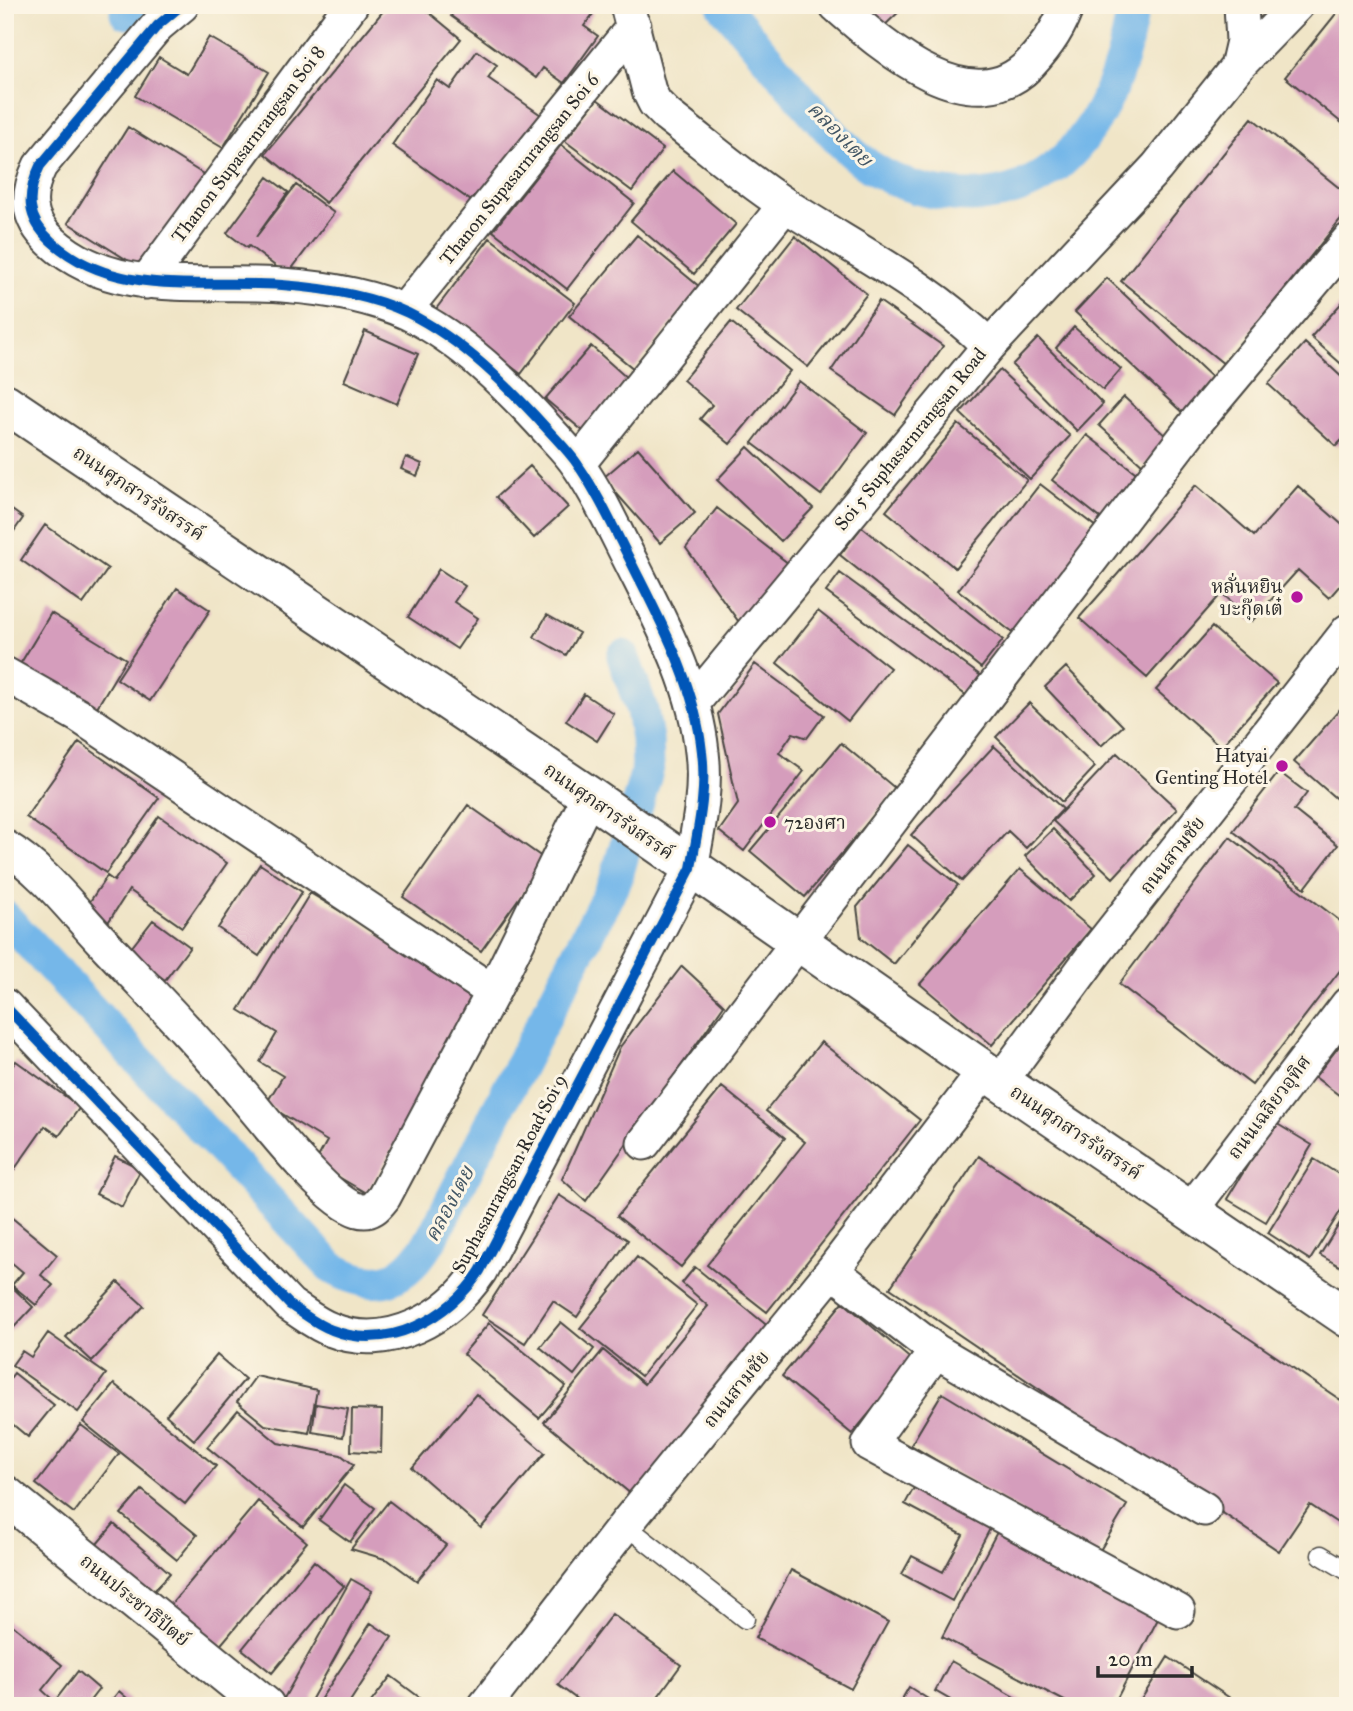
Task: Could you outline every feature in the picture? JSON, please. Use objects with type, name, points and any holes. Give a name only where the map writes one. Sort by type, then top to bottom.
[{"type":"street","points":[[183,5],[159,24],[40,166],[30,192],[34,220],[42,233],[66,254],[96,270],[146,282],[283,285],[340,292],[404,311],[431,325],[474,357],[530,410],[578,464],[617,533],[680,661],[693,703],[702,752],[703,800],[691,868]]},
{"type":"street","name":"Thanon Supasarnrangsan Soi 8","points":[[146,282],[351,5]]},
{"type":"street","points":[[836,5],[900,57],[934,76],[968,86],[985,87],[1014,77],[1030,64],[1054,34],[1067,5]]},
{"type":"street","points":[[1237,67],[1243,41],[1241,5]]},
{"type":"street","points":[[989,346],[1157,167],[1237,67],[1297,5]]},
{"type":"street","name":"Soi 5 Suphasarnrangsan Road","points":[[630,16],[649,91],[655,103],[667,115],[785,205],[894,270],[952,313],[989,346],[693,703]]},
{"type":"street","name":"Thanon Supasarnrangsan Soi 6","points":[[404,311],[630,16]]},
{"type":"street","points":[[578,464],[785,205]]},
{"type":"street","points":[[644,1143],[800,943],[1198,420],[1348,241]]},
{"type":"street","name":"ถนนศุภสารรังสรรค์","points":[[5,403],[589,796],[993,1077],[1348,1318]]},
{"type":"street","name":"ถนนสามชัย","points":[[485,1706],[625,1525],[1095,953],[1348,631]]},
{"type":"street","points":[[5,674],[81,717],[492,992]]},
{"type":"street","points":[[5,847],[41,876],[83,918],[200,1044],[293,1154],[337,1198],[357,1210],[368,1212],[376,1208],[384,1197],[492,992],[589,796]]},
{"type":"street","name":"Suphasanrangsan Road Soi 9","points":[[5,1006],[290,1306],[331,1330],[377,1336],[399,1333],[418,1326],[451,1304],[468,1288],[480,1271],[691,868]]},
{"type":"street","name":"ถนนเฉลียวอุทิศ","points":[[1191,1210],[1348,1004]]},
{"type":"street","points":[[832,1272],[936,1351],[1204,1509]]},
{"type":"street","points":[[936,1351],[869,1444],[1178,1611]]},
{"type":"street","name":"ถนนประชาธิปัตย์","points":[[5,1495],[265,1706]]},
{"type":"lane","points":[[625,1525],[744,1619]]},
{"type":"lane","points":[[1321,1555],[1348,1571]]},
{"type":"building","points":[[388,5],[420,5],[461,39],[326,203],[265,154]]},
{"type":"building","points":[[458,5],[581,5],[593,14],[584,26],[598,36],[564,83],[543,68],[536,78],[451,16]]},
{"type":"building","points":[[859,5],[902,5],[904,7],[882,28]]},
{"type":"building","points":[[1343,5],[1348,5],[1348,128],[1285,77]]},
{"type":"building","points":[[209,37],[269,72],[223,148],[135,96],[159,57],[187,74]]},
{"type":"building","points":[[477,51],[497,65],[488,78],[541,115],[477,205],[392,145],[437,80],[450,89]]},
{"type":"building","points":[[597,99],[663,149],[632,191],[565,141]]},
{"type":"building","points":[[1252,118],[1348,195],[1348,210],[1224,364],[1121,281]]},
{"type":"building","points":[[128,127],[208,177],[148,273],[68,223]]},
{"type":"building","points":[[561,145],[634,203],[567,289],[493,231]]},
{"type":"building","points":[[673,171],[736,224],[694,274],[631,221]]},
{"type":"building","points":[[268,177],[288,192],[256,237],[296,185],[334,213],[287,275],[227,233]]},
{"type":"building","points":[[637,235],[701,288],[634,369],[569,316]]},
{"type":"building","points":[[795,236],[867,294],[808,367],[736,310]]},
{"type":"building","points":[[490,238],[575,303],[521,374],[436,309]]},
{"type":"building","points":[[1107,278],[1217,382],[1186,416],[1075,312]]},
{"type":"building","points":[[1346,298],[1348,299],[1348,370],[1311,337]]},
{"type":"building","points":[[879,301],[943,346],[895,415],[831,371]]},
{"type":"building","points":[[731,322],[790,371],[730,444],[700,419],[712,405],[683,380]]},
{"type":"building","points":[[1074,327],[1121,369],[1103,390],[1056,348]]},
{"type":"building","points":[[365,331],[418,354],[397,404],[344,381]]},
{"type":"building","points":[[1038,338],[1103,404],[1077,431],[1012,365]]},
{"type":"building","points":[[1305,343],[1348,383],[1348,434],[1336,446],[1268,384]]},
{"type":"building","points":[[591,346],[628,379],[583,431],[545,399]]},
{"type":"building","points":[[1000,370],[1070,436],[1030,479],[960,413]]},
{"type":"building","points":[[799,381],[867,433],[821,495],[752,443]]},
{"type":"building","points":[[1124,397],[1169,439],[1144,466],[1099,425]]},
{"type":"building","points":[[958,424],[1027,480],[955,568],[886,511]]},
{"type":"building","points":[[1087,435],[1144,479],[1108,524],[1052,480]]},
{"type":"building","points":[[748,447],[813,508],[781,541],[717,480]]},
{"type":"building","points":[[638,448],[695,513],[660,543],[603,478]]},
{"type":"building","points":[[406,457],[422,464],[417,476],[401,469]]},
{"type":"building","points":[[530,466],[568,507],[534,538],[496,497]]},
{"type":"building","points":[[1040,484],[1105,534],[1022,640],[958,590]]},
{"type":"building","points":[[1196,485],[1254,536],[1298,486],[1348,530],[1348,576],[1329,598],[1298,570],[1252,621],[1222,593],[1147,678],[1079,618]]},
{"type":"building","points":[[5,505],[23,518],[5,544]]},
{"type":"building","points":[[717,508],[789,564],[741,625],[686,548]]},
{"type":"building","points":[[45,525],[108,569],[83,604],[21,560]]},
{"type":"building","points":[[862,527],[1003,640],[981,668],[840,555]]},
{"type":"building","points":[[439,569],[465,586],[454,602],[478,618],[457,649],[408,617]]},
{"type":"building","points":[[840,573],[981,676],[967,696],[826,592]]},
{"type":"building","points":[[177,588],[210,610],[150,701],[117,679]]},
{"type":"building","points":[[818,611],[890,668],[848,721],[777,663]]},
{"type":"building","points":[[51,613],[126,659],[91,717],[16,671]]},
{"type":"building","points":[[547,615],[579,633],[566,655],[534,637]]},
{"type":"building","points":[[1212,627],[1277,683],[1221,747],[1156,690]]},
{"type":"building","points":[[755,664],[824,715],[807,738],[793,733],[779,753],[804,771],[744,851],[719,831],[738,804],[718,714]]},
{"type":"building","points":[[1066,667],[1123,726],[1101,746],[1045,687]]},
{"type":"building","points":[[584,694],[614,714],[597,741],[566,721]]},
{"type":"building","points":[[1029,703],[1095,767],[1062,802],[996,737]]},
{"type":"building","points":[[1342,707],[1348,712],[1348,809],[1294,762]]},
{"type":"building","points":[[79,742],[159,798],[106,873],[26,817]]},
{"type":"building","points":[[841,743],[896,789],[805,897],[750,851]]},
{"type":"building","points":[[994,746],[1063,809],[1026,848],[1008,831],[962,881],[911,835]]},
{"type":"building","points":[[1117,753],[1177,809],[1113,878],[1053,821]]},
{"type":"building","points":[[1279,772],[1307,793],[1294,810],[1338,845],[1305,888],[1233,831]]},
{"type":"building","points":[[468,805],[546,860],[481,951],[403,897]]},
{"type":"building","points":[[159,816],[227,863],[182,927],[129,890],[107,924],[85,909],[107,876],[114,881]]},
{"type":"building","points":[[1053,829],[1096,874],[1069,901],[1025,856]]},
{"type":"building","points":[[1230,837],[1348,927],[1348,960],[1252,1085],[1119,984]]},
{"type":"building","points":[[908,845],[958,885],[894,964],[861,938],[857,907]]},
{"type":"building","points":[[260,864],[302,892],[259,956],[218,928]]},
{"type":"building","points":[[1020,869],[1091,929],[992,1045],[920,984]]},
{"type":"building","points":[[310,893],[484,998],[366,1193],[315,1163],[327,1141],[266,1104],[283,1076],[260,1062],[277,1033],[239,1010]]},
{"type":"building","points":[[153,920],[190,947],[165,980],[128,952]]},
{"type":"building","points":[[682,966],[724,1005],[586,1201],[562,1179],[620,1047]]},
{"type":"building","points":[[1348,1035],[1348,1102],[1315,1077]]},
{"type":"building","points":[[821,1042],[920,1120],[767,1312],[707,1265],[805,1142],[766,1111]]},
{"type":"building","points":[[16,1061],[80,1107],[59,1136],[45,1126],[7,1180],[5,1076]]},
{"type":"building","points":[[722,1087],[785,1138],[681,1267],[617,1216]]},
{"type":"building","points":[[1274,1122],[1312,1145],[1266,1222],[1227,1199]]},
{"type":"building","points":[[115,1156],[141,1169],[122,1207],[96,1194]]},
{"type":"building","points":[[979,1156],[1348,1405],[1348,1530],[1310,1505],[1279,1551],[890,1288]]},
{"type":"building","points":[[1314,1159],[1348,1180],[1348,1199],[1310,1260],[1268,1233]]},
{"type":"building","points":[[559,1195],[628,1240],[577,1317],[553,1301],[525,1343],[482,1315]]},
{"type":"building","points":[[1348,1210],[1348,1271],[1320,1255]]},
{"type":"building","points":[[5,1212],[57,1255],[41,1275],[53,1285],[36,1305],[12,1285],[23,1272],[5,1257]]},
{"type":"building","points":[[637,1257],[697,1305],[641,1376],[580,1328]]},
{"type":"building","points":[[695,1267],[775,1332],[637,1499],[544,1422],[603,1350],[644,1384],[708,1306],[682,1283]]},
{"type":"building","points":[[118,1282],[144,1306],[92,1361],[66,1337]]},
{"type":"building","points":[[10,1285],[33,1307],[5,1337],[5,1289]]},
{"type":"building","points":[[843,1302],[913,1361],[852,1434],[782,1376]]},
{"type":"building","points":[[561,1322],[594,1349],[574,1375],[540,1347]]},
{"type":"building","points":[[489,1323],[566,1386],[539,1418],[463,1354]]},
{"type":"building","points":[[48,1333],[106,1374],[78,1412],[12,1365],[22,1351],[31,1357]]},
{"type":"building","points":[[217,1355],[245,1379],[194,1440],[166,1415]]},
{"type":"building","points":[[14,1373],[54,1405],[28,1437],[5,1418],[5,1385]]},
{"type":"building","points":[[256,1376],[317,1390],[309,1433],[265,1425],[237,1402]]},
{"type":"building","points":[[114,1384],[216,1466],[185,1504],[83,1422]]},
{"type":"building","points":[[942,1393],[1127,1505],[1096,1557],[911,1445]]},
{"type":"building","points":[[476,1394],[545,1453],[481,1528],[412,1468]]},
{"type":"building","points":[[316,1404],[348,1409],[343,1437],[312,1432]]},
{"type":"building","points":[[352,1409],[382,1410],[381,1453],[351,1451]]},
{"type":"building","points":[[238,1410],[278,1443],[341,1455],[354,1465],[303,1527],[207,1447]]},
{"type":"building","points":[[81,1425],[119,1454],[74,1513],[36,1484]]},
{"type":"building","points":[[916,1484],[992,1525],[952,1601],[902,1574],[912,1556],[943,1572],[963,1535],[905,1504]]},
{"type":"building","points":[[344,1485],[375,1508],[350,1542],[319,1520]]},
{"type":"building","points":[[142,1490],[197,1535],[177,1560],[121,1514]]},
{"type":"building","points":[[258,1501],[307,1542],[218,1648],[169,1607]]},
{"type":"building","points":[[389,1501],[446,1545],[417,1581],[388,1560],[351,1549]]},
{"type":"building","points":[[114,1524],[170,1573],[147,1599],[91,1551]]},
{"type":"building","points":[[997,1532],[1159,1617],[1113,1706],[1074,1706],[942,1637]]},
{"type":"building","points":[[314,1561],[344,1586],[272,1673],[242,1649]]},
{"type":"building","points":[[791,1570],[888,1622],[851,1689],[755,1638]]},
{"type":"building","points":[[351,1579],[372,1591],[308,1706],[294,1706],[283,1700]]},
{"type":"building","points":[[612,1614],[681,1665],[651,1706],[586,1706],[558,1685]]},
{"type":"building","points":[[5,1619],[62,1665],[42,1690],[53,1700],[48,1706],[5,1706]]},
{"type":"building","points":[[371,1623],[392,1637],[347,1706],[316,1706]]},
{"type":"building","points":[[1168,1657],[1242,1706],[1137,1706]]},
{"type":"building","points":[[951,1661],[1030,1706],[961,1706],[935,1691]]},
{"type":"building","points":[[78,1671],[99,1689],[89,1702],[94,1706],[51,1706]]},
{"type":"building","points":[[391,1676],[431,1706],[368,1706]]},
{"type":"building","points":[[909,1687],[939,1706],[898,1706]]},
{"type":"building","points":[[119,1691],[129,1700],[125,1706],[107,1706]]},
{"type":"waterway","name":"คลองเตย","points":[[126,13],[135,5]]},
{"type":"waterway","name":"คลองเตย","points":[[723,5],[837,139],[853,153],[893,180],[954,195],[993,194],[1028,184],[1057,166],[1081,141],[1101,111],[1116,77],[1133,5]]},
{"type":"waterway","name":"คลองเตย","points":[[5,917],[332,1268],[364,1280],[377,1282],[390,1279],[411,1265],[432,1238],[616,879],[648,767],[642,710],[623,656]]},
{"type":"cycle path","points":[[5,1006],[290,1305],[332,1330],[353,1336],[374,1337],[395,1333],[415,1326],[452,1303],[480,1271],[691,868],[703,796],[703,767],[698,727],[685,678],[655,609],[586,477],[564,448],[501,381],[447,336],[408,313],[378,301],[298,286],[192,284],[132,279],[103,272],[76,259],[51,241],[37,224],[31,196],[40,166],[158,25],[182,5]]},
{"type":"place","name":"หลั่นหยิน บะกุ๊ดเต๋","points":[[1297,597]]},
{"type":"place","name":"Hatyai Genting Hotel","points":[[1282,766]]},
{"type":"place","name":"72องศา","points":[[770,822]]}]
